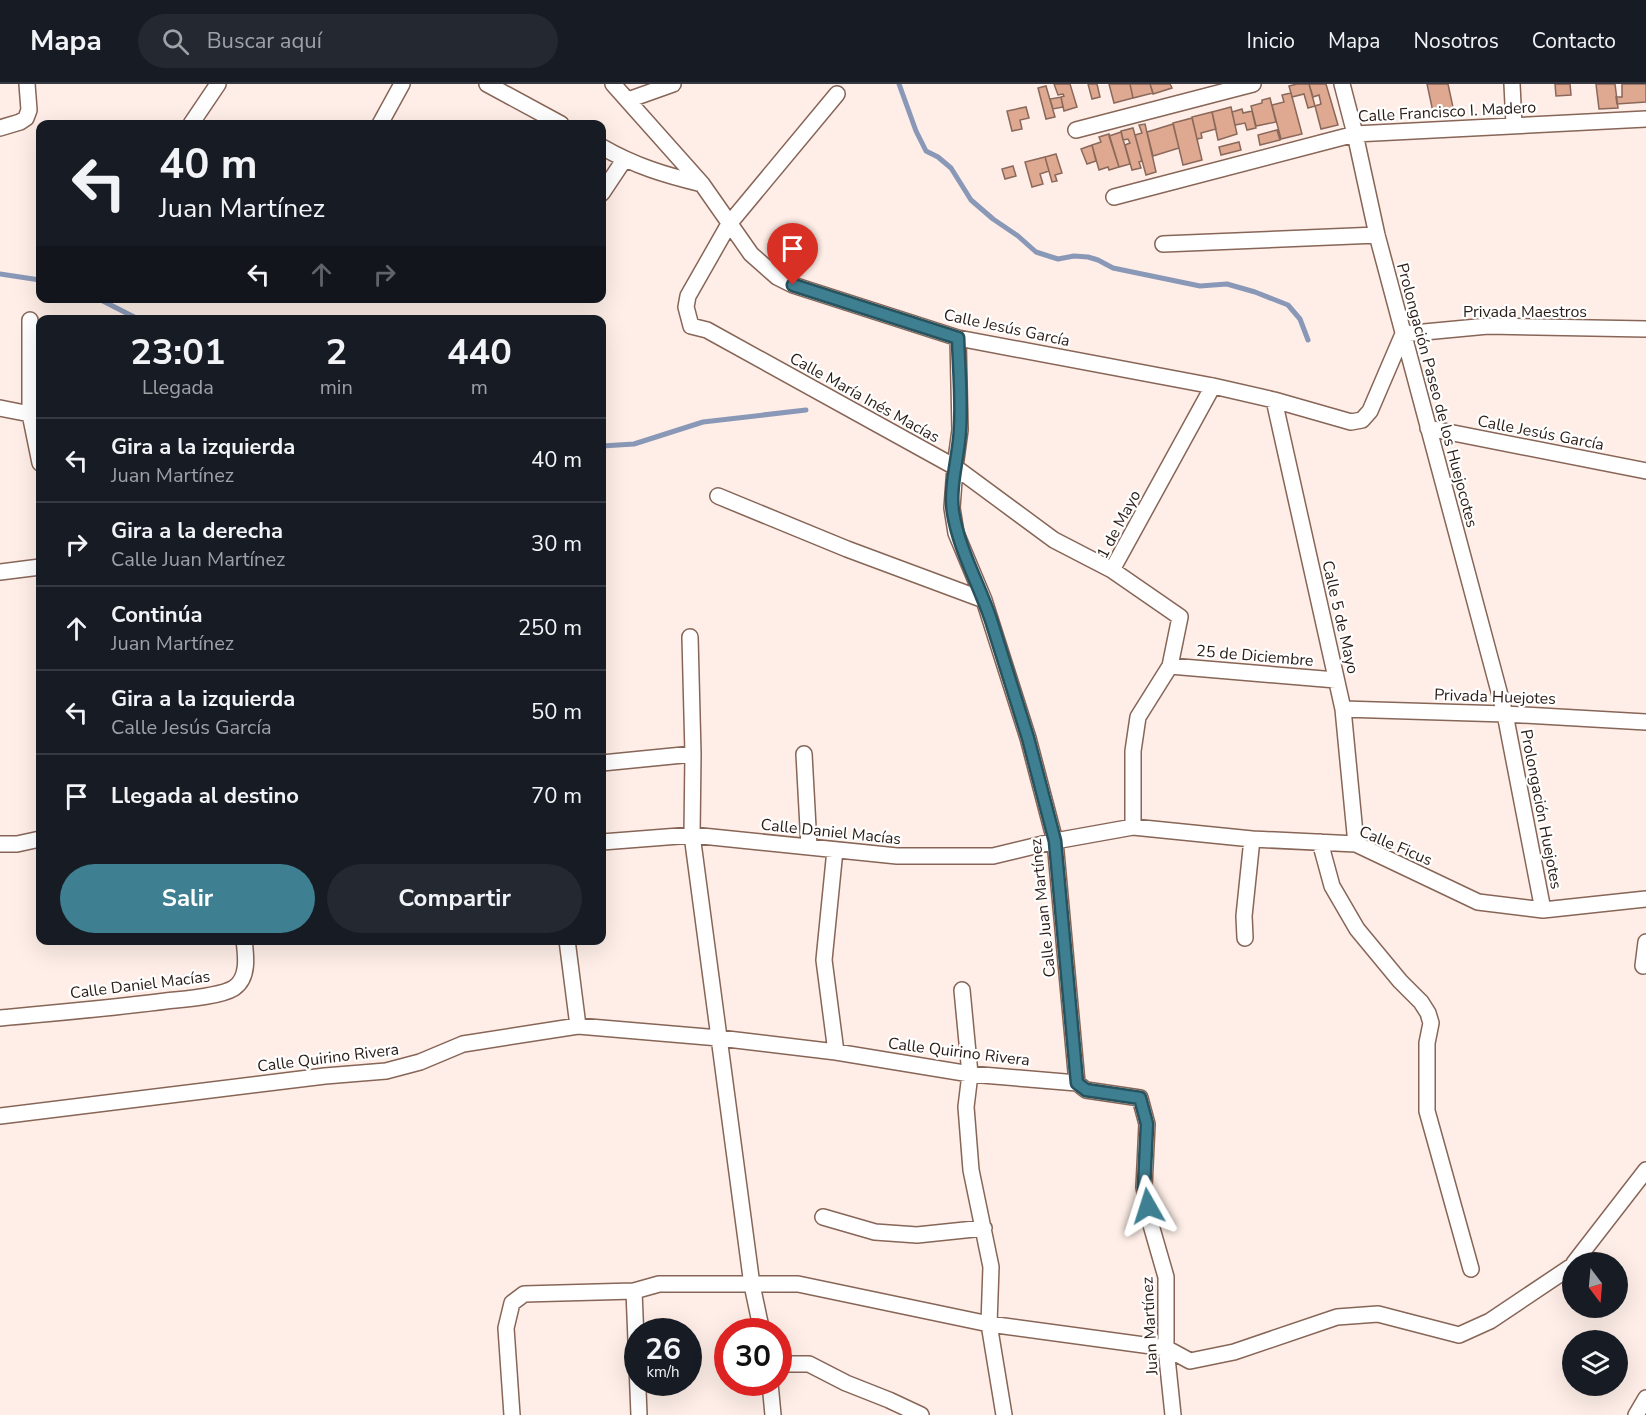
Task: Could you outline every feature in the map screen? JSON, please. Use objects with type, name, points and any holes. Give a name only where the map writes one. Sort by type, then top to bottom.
[{"type":"street","points":[[0,128],[27,118],[29,110],[27,84]]},
{"type":"street","points":[[194,120],[218,84]]},
{"type":"street","points":[[382,120],[402,84]]},
{"type":"street","points":[[487,84],[554,120]]},
{"type":"street","name":"Calle Jesús García","points":[[613,84],[702,184],[751,254],[777,277],[793,285],[958,338],[1213,386],[1274,400],[1351,423],[1362,420],[1370,411],[1403,334]]},
{"type":"street","points":[[628,100],[673,84]]},
{"type":"street","points":[[1076,130],[1253,84]]},
{"type":"street","name":"Prolongación Paseo de los Huejocotes","points":[[1342,84],[1377,235],[1505,714]]},
{"type":"street","points":[[1512,84],[1514,125]]},
{"type":"street","points":[[729,224],[837,94]]},
{"type":"street","name":"Calle Francisco I. Madero","points":[[1114,197],[1355,134],[1646,119]]},
{"type":"street","points":[[606,149],[624,160],[662,174],[702,184]]},
{"type":"street","points":[[606,187],[624,160]]},
{"type":"street","name":"Calle María Inés Macías","points":[[729,224],[688,296],[686,308],[691,326],[707,330],[955,467],[1054,540],[1112,570]]},
{"type":"street","points":[[1163,244],[1377,235]]},
{"type":"street","points":[[30,320],[30,414],[36,444]]},
{"type":"street","name":"Privada Maestros","points":[[1403,334],[1488,326],[1646,329]]},
{"type":"street","points":[[955,467],[960,430],[958,338]]},
{"type":"street","name":"1 de Mayo","points":[[1133,827],[1133,751],[1138,717],[1170,666],[1180,617],[1112,570],[1213,386]]},
{"type":"street","name":"Calle 5 de Mayo","points":[[1274,400],[1343,709],[1356,844]]},
{"type":"street","points":[[0,408],[30,414]]},
{"type":"street","name":"Calle Jesús García","points":[[1428,428],[1646,471]]},
{"type":"street","name":"Calle Juan Martínez","points":[[955,467],[952,508],[956,533],[984,600],[1028,738],[1055,841],[1077,1083]]},
{"type":"street","points":[[718,496],[847,549],[984,600]]},
{"type":"street","points":[[0,572],[36,568]]},
{"type":"street","points":[[690,637],[693,754],[692,835],[752,1285],[759,1318]]},
{"type":"street","name":"25 de Diciembre","points":[[1170,666],[1336,680]]},
{"type":"street","name":"Privada Huejotes","points":[[1343,709],[1505,714],[1646,722]]},
{"type":"street","name":"Prolongación Huejotes","points":[[1505,714],[1543,910]]},
{"type":"street","points":[[606,763],[693,754]]},
{"type":"street","points":[[804,754],[808,846]]},
{"type":"street","name":"Calle Ficus","points":[[1055,841],[1133,827],[1252,839],[1356,844],[1478,902],[1543,910],[1646,899]]},
{"type":"street","name":"Calle Daniel Macías","points":[[606,842],[692,835],[897,856],[993,856],[1055,841]]},
{"type":"street","points":[[0,844],[16,844],[36,839]]},
{"type":"street","points":[[1245,938],[1244,916],[1252,839]]},
{"type":"street","points":[[1320,842],[1332,886],[1357,929],[1428,1013],[1431,1023],[1427,1043],[1427,1111],[1471,1269]]},
{"type":"street","points":[[835,850],[824,960],[836,1052]]},
{"type":"street","points":[[1643,966],[1646,942]]},
{"type":"street","name":"Calle Daniel Macías","points":[[0,1018],[210,996],[235,987],[243,977],[246,962],[244,945]]},
{"type":"street","points":[[568,945],[578,1026]]},
{"type":"street","points":[[962,990],[970,1074],[966,1107],[971,1170],[990,1267],[989,1324],[1004,1415]]},
{"type":"street","name":"Calle Quirino Rivera","points":[[0,1116],[325,1076],[386,1071],[420,1062],[463,1044],[578,1026],[719,1038],[836,1052],[970,1074],[1077,1083]]},
{"type":"street","name":"Juan Martínez","points":[[1077,1083],[1086,1090],[1140,1098],[1147,1124],[1144,1187],[1151,1225],[1166,1277],[1166,1348],[1173,1415]]},
{"type":"street","points":[[1582,1252],[1646,1170]]},
{"type":"street","points":[[823,1217],[875,1232],[917,1235],[984,1228]]},
{"type":"street","points":[[512,1415],[506,1328],[512,1304],[524,1294],[634,1291],[659,1284],[798,1284],[989,1324],[1166,1348],[1190,1361],[1234,1352],[1336,1317],[1378,1314],[1459,1335],[1490,1321],[1562,1272]]},
{"type":"street","points":[[634,1291],[639,1415]]},
{"type":"street","points":[[792,1364],[809,1364],[846,1383],[921,1415]]},
{"type":"street","points":[[771,1396],[773,1415]]},
{"type":"street","points":[[1636,1415],[1646,1398]]},
{"type":"building","points":[[1054,84],[1070,84],[1077,107],[1064,111],[1061,97],[1064,96],[1063,94],[1058,95]]},
{"type":"building","points":[[1088,84],[1097,84],[1100,97],[1092,99]]},
{"type":"building","points":[[1109,84],[1130,84],[1133,98],[1114,103]]},
{"type":"building","points":[[1130,84],[1150,84],[1153,93],[1133,98]]},
{"type":"building","points":[[1150,84],[1170,84],[1172,88],[1153,94]]},
{"type":"building","points":[[1309,84],[1315,106],[1308,108],[1304,94],[1292,97],[1289,86]]},
{"type":"building","points":[[1309,84],[1326,84],[1338,125],[1321,129],[1315,106],[1321,104],[1319,95],[1313,97]]},
{"type":"building","points":[[1427,84],[1448,84],[1454,112],[1433,112]]},
{"type":"building","points":[[1555,84],[1570,84],[1571,95],[1556,96]]},
{"type":"building","points":[[1596,84],[1615,84],[1618,108],[1599,109]]},
{"type":"building","points":[[1622,84],[1646,84],[1646,102],[1617,104],[1616,97],[1622,97]]},
{"type":"building","points":[[1046,86],[1055,117],[1046,119],[1038,88]]},
{"type":"building","points":[[1291,93],[1302,134],[1281,139],[1272,105],[1284,102],[1282,95]]},
{"type":"building","points":[[1061,97],[1063,107],[1053,109],[1050,99]]},
{"type":"building","points":[[1270,98],[1276,122],[1256,126],[1251,106]]},
{"type":"building","points":[[1026,107],[1029,118],[1020,120],[1022,129],[1012,131],[1007,111]]},
{"type":"building","points":[[1231,107],[1237,134],[1218,140],[1212,112]]},
{"type":"building","points":[[1242,109],[1243,113],[1252,111],[1256,128],[1247,130],[1245,123],[1235,125],[1232,112]]},
{"type":"building","points":[[1212,112],[1216,129],[1201,133],[1202,138],[1197,139],[1192,117]]},
{"type":"building","points":[[1192,118],[1202,160],[1183,165],[1173,123]]},
{"type":"building","points":[[1145,124],[1156,172],[1146,175],[1135,135],[1142,133],[1139,125]]},
{"type":"building","points":[[1173,124],[1179,148],[1153,156],[1147,132]]},
{"type":"building","points":[[1133,128],[1142,161],[1139,162],[1141,168],[1132,170],[1125,145],[1130,143],[1128,139],[1123,140],[1121,131]]},
{"type":"building","points":[[1277,130],[1280,140],[1260,145],[1258,135]]},
{"type":"building","points":[[1121,132],[1130,164],[1119,167],[1109,136]]},
{"type":"building","points":[[1109,134],[1119,167],[1099,170],[1092,145],[1101,142],[1099,137]]},
{"type":"building","points":[[1239,142],[1241,150],[1221,155],[1219,147]]},
{"type":"building","points":[[1092,145],[1096,161],[1087,164],[1081,149]]},
{"type":"building","points":[[1056,154],[1062,173],[1055,175],[1057,181],[1052,182],[1045,157]]},
{"type":"building","points":[[1045,157],[1049,171],[1040,174],[1043,184],[1032,187],[1025,162]]},
{"type":"building","points":[[1013,166],[1016,176],[1005,179],[1002,169]]},
{"type":"waterway","points":[[899,84],[926,151],[951,168],[971,200],[1036,252],[1058,259],[1074,256],[1088,257],[1113,268],[1200,286],[1227,284],[1255,292],[1288,305],[1300,319],[1308,340]]},
{"type":"waterway","points":[[0,274],[36,279]]},
{"type":"waterway","points":[[107,303],[130,315]]},
{"type":"waterway","points":[[606,446],[634,444],[703,422],[806,410]]},
{"type":"route","points":[[793,285],[958,338],[960,430],[952,508],[956,533],[991,620],[1028,738],[1055,841],[1077,1083],[1086,1090],[1140,1098],[1147,1124],[1144,1187],[1148,1206]]}]
